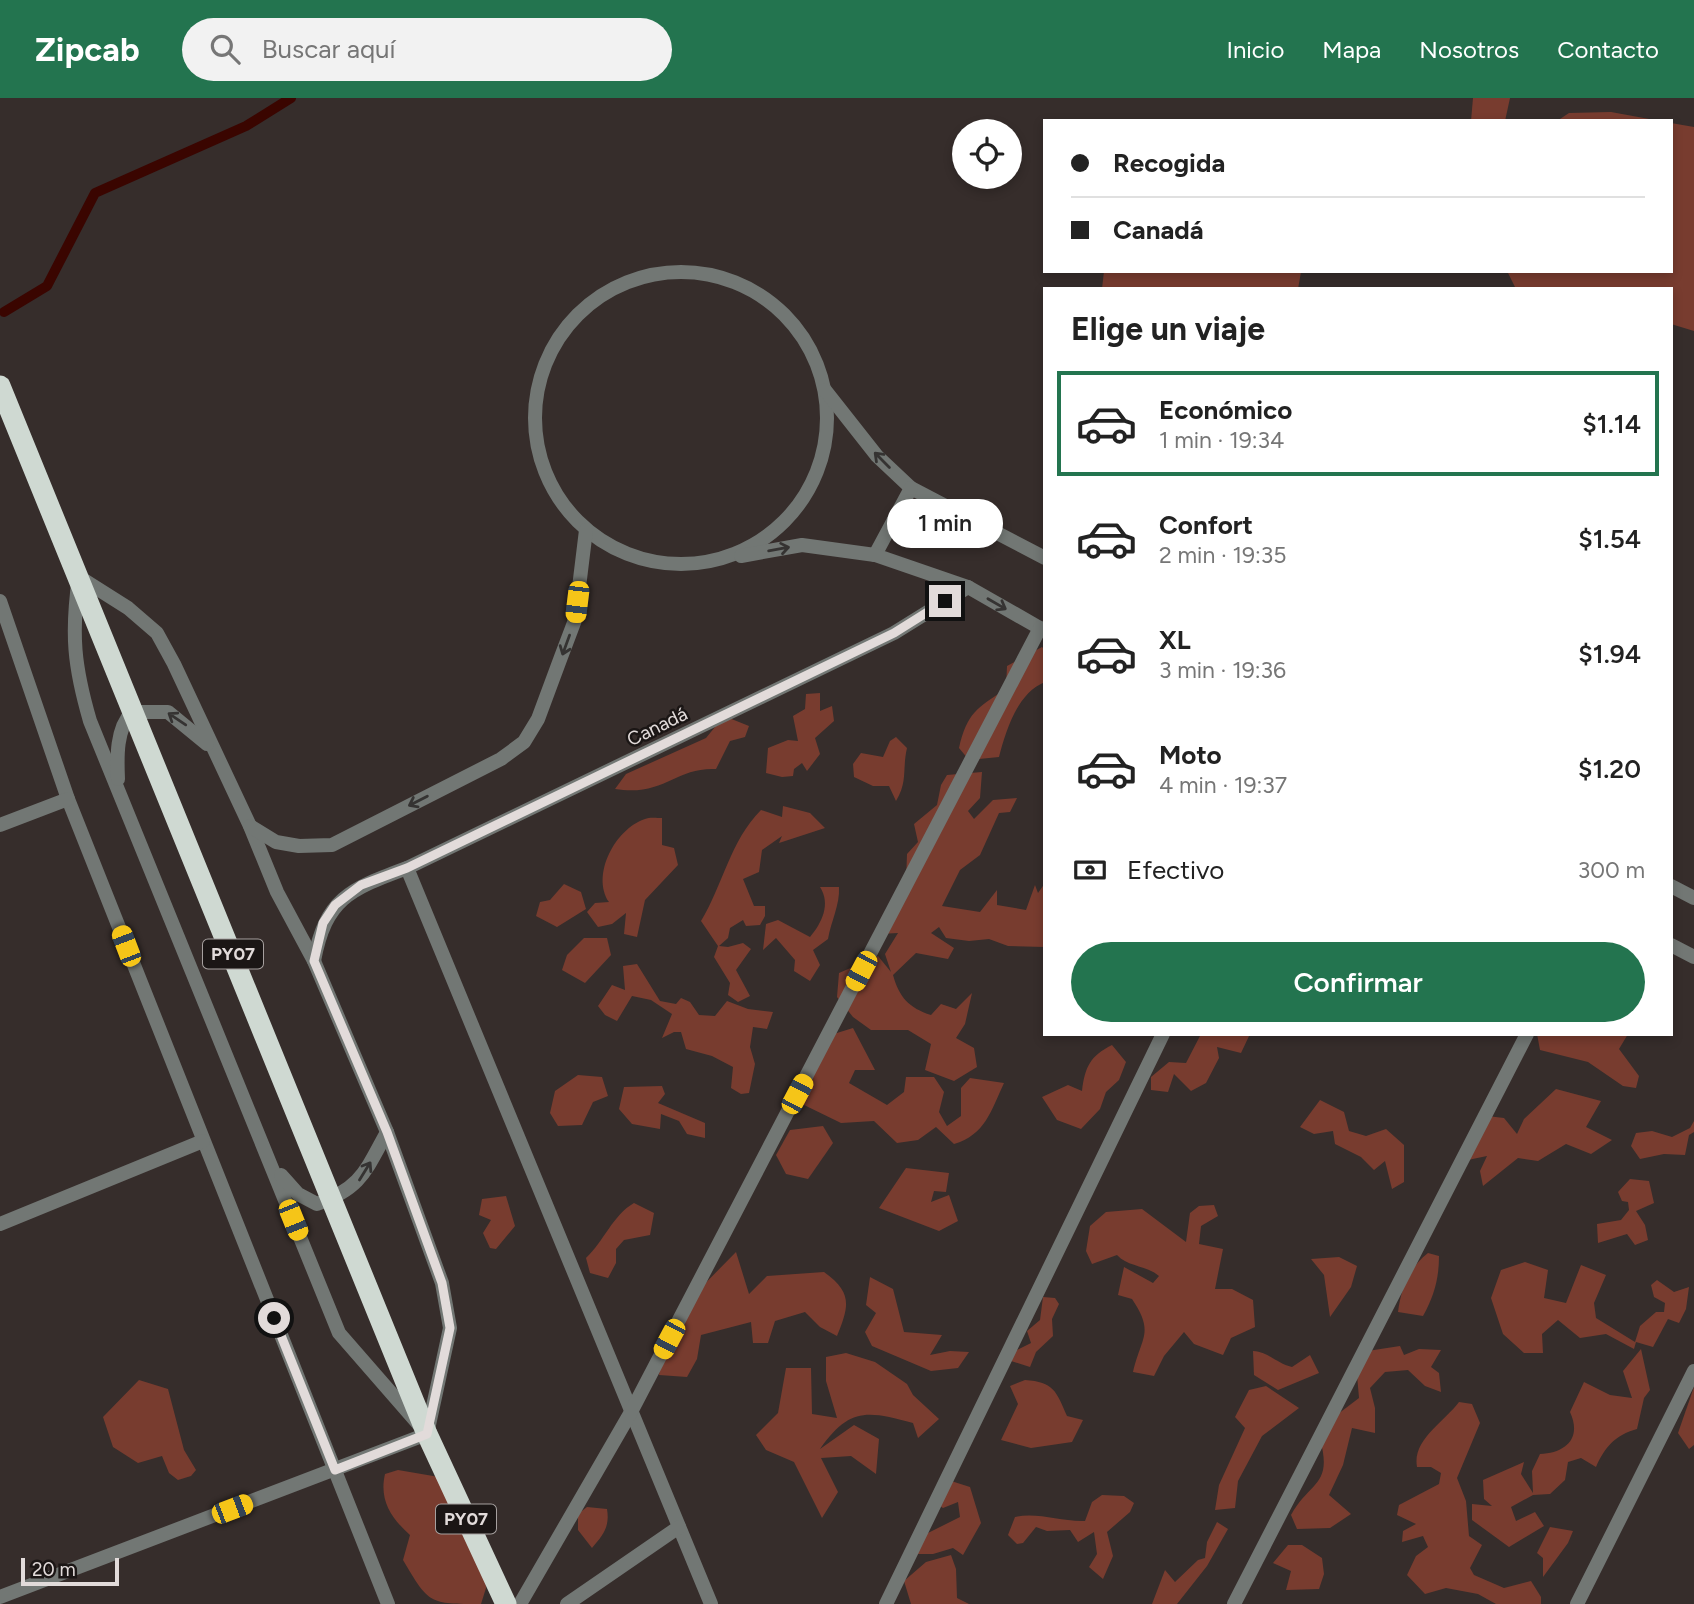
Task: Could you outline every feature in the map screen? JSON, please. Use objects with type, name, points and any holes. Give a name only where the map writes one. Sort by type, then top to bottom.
[{"type":"highway","name":"PY07","points":[[0,386],[427,1434],[506,1604]]},
{"type":"street","points":[[520,1604],[631,1412],[1042,630],[968,587],[876,555],[802,545],[712,561],[679,564],[646,560],[614,548],[586,530],[559,500],[541,465],[534,426],[537,386],[551,349],[575,316],[606,292],[643,276],[683,271],[722,278],[759,294],[790,320],[812,353],[825,390],[828,422],[823,454],[806,493],[794,511],[771,533],[743,550],[712,561]]},
{"type":"street","points":[[825,390],[877,456],[911,488],[1043,557]]},
{"type":"street","points":[[876,555],[911,488]]},
{"type":"street","points":[[250,826],[276,842],[299,846],[331,845],[501,759],[524,742],[538,719],[575,620],[586,530]]},
{"type":"street","points":[[79,577],[128,608],[157,634],[250,826],[278,892],[314,961],[387,1132],[442,1283],[450,1328],[427,1434],[340,1333],[118,791],[90,721],[76,674],[73,623],[79,577]]},
{"type":"street","name":"Canadá","points":[[314,961],[323,923],[335,905],[361,885],[407,868],[894,633],[968,587]]},
{"type":"street","points":[[0,601],[68,799],[388,1604]]},
{"type":"street","points":[[118,791],[117,759],[120,735],[126,718],[132,712],[168,712],[214,750]]},
{"type":"street","points":[[0,825],[68,799]]},
{"type":"street","points":[[407,868],[711,1604]]},
{"type":"street","points":[[1673,887],[1694,898]]},
{"type":"street","points":[[1673,946],[1694,957]]},
{"type":"street","points":[[886,1604],[1162,1036]]},
{"type":"street","points":[[1234,1604],[1527,1036]]},
{"type":"street","points":[[265,1152],[288,1186],[317,1204],[344,1194],[358,1182],[387,1132]]},
{"type":"street","points":[[0,1224],[203,1141]]},
{"type":"street","points":[[1577,1604],[1694,1371]]},
{"type":"street","points":[[0,1597],[427,1434]]},
{"type":"street","points":[[566,1604],[679,1527]]},
{"type":"shaded area","points":[[1473,98],[1510,98],[1505,119],[1471,119]]},
{"type":"shaded area","points":[[1611,112],[1649,119],[1560,119],[1569,113]]},
{"type":"shaded area","points":[[1673,123],[1694,127],[1694,331],[1673,325],[1673,287],[1515,287],[1508,273],[1673,273]]},
{"type":"shaded area","points":[[1104,273],[1301,273],[1298,287],[1102,287]]},
{"type":"shaded area","points":[[1043,648],[1043,683],[1027,695],[1014,714],[999,757],[969,760],[959,748],[962,736],[975,712],[1006,689],[1007,666]]},
{"type":"shaded area","points":[[820,693],[820,711],[832,706],[834,721],[815,738],[820,754],[807,771],[802,763],[794,769],[793,776],[782,777],[766,773],[768,748],[788,740],[798,741],[793,716],[805,709],[806,694]]},
{"type":"shaded area","points":[[724,716],[749,726],[745,737],[730,741],[716,769],[690,772],[646,789],[615,789],[626,774],[706,738]]},
{"type":"shaded area","points":[[896,737],[907,748],[903,781],[896,801],[889,786],[873,786],[854,777],[853,764],[861,753],[883,757],[890,741]]},
{"type":"shaded area","points":[[982,772],[980,798],[968,811],[974,819],[993,800],[1017,798],[1010,812],[999,813],[980,855],[960,870],[942,906],[980,912],[997,890],[997,905],[1026,910],[1035,885],[1038,893],[1043,886],[1043,947],[1008,946],[989,939],[969,941],[946,938],[939,927],[931,933],[954,948],[948,959],[916,953],[893,975],[898,990],[906,1001],[931,1015],[941,1004],[956,1009],[972,993],[965,1024],[956,1038],[974,1048],[977,1067],[954,1081],[925,1070],[931,1044],[908,1030],[871,1030],[853,1017],[837,997],[839,973],[878,956],[891,972],[885,954],[898,933],[879,934],[906,882],[907,854],[918,842],[914,824],[937,805],[941,785],[947,775]]},
{"type":"shaded area","points":[[783,806],[810,813],[825,828],[779,843],[782,836],[762,850],[759,872],[743,879],[754,906],[765,906],[765,916],[760,925],[746,926],[743,920],[730,928],[728,938],[719,946],[728,947],[743,943],[751,949],[736,970],[750,996],[738,1002],[728,995],[730,983],[714,957],[718,946],[701,921],[734,849],[750,822],[761,810],[782,817]]},
{"type":"shaded area","points":[[647,818],[662,818],[662,845],[674,848],[678,865],[645,900],[637,937],[624,934],[626,913],[612,924],[598,927],[587,912],[595,903],[609,902],[603,879],[609,854],[624,832],[634,824]]},
{"type":"shaded area","points":[[564,884],[581,892],[586,909],[557,927],[536,916],[540,902],[550,900]]},
{"type":"shaded area","points":[[820,887],[839,887],[839,894],[828,939],[813,950],[820,965],[810,981],[794,971],[795,960],[776,938],[763,950],[766,924],[778,920],[810,937],[824,913],[825,900]]},
{"type":"shaded area","points":[[584,938],[607,938],[611,955],[585,983],[562,970],[567,955]]},
{"type":"shaded area","points":[[637,964],[660,1001],[676,1004],[681,998],[690,1002],[699,1015],[715,1016],[727,1001],[748,1009],[773,1012],[767,1029],[753,1027],[750,1047],[755,1064],[749,1093],[741,1094],[731,1088],[733,1067],[712,1056],[686,1049],[681,1032],[674,1032],[662,1038],[672,1014],[651,1000],[632,996],[617,1021],[605,1015],[598,1006],[612,985],[625,990],[623,966]]},
{"type":"shaded area","points":[[853,1028],[875,1070],[855,1070],[849,1083],[887,1105],[904,1092],[906,1077],[934,1077],[944,1092],[939,1112],[947,1126],[961,1116],[961,1088],[970,1078],[1004,1083],[986,1121],[973,1135],[954,1144],[936,1127],[918,1140],[897,1143],[874,1121],[841,1123],[802,1104],[802,1076],[824,1037]]},
{"type":"shaded area","points":[[1200,1036],[1249,1036],[1241,1053],[1217,1047],[1219,1058],[1206,1083],[1191,1091],[1174,1074],[1168,1092],[1151,1090],[1151,1077],[1169,1062],[1186,1063]]},
{"type":"shaded area","points":[[1537,1036],[1627,1036],[1619,1049],[1639,1076],[1636,1088],[1623,1086],[1588,1062],[1540,1050]]},
{"type":"shaded area","points":[[1112,1045],[1126,1062],[1119,1080],[1106,1092],[1100,1109],[1081,1129],[1057,1120],[1042,1097],[1068,1085],[1082,1091],[1090,1063],[1098,1053]]},
{"type":"shaded area","points":[[578,1075],[602,1077],[608,1096],[593,1102],[582,1125],[558,1126],[550,1113],[555,1091]]},
{"type":"shaded area","points":[[662,1086],[665,1094],[658,1103],[705,1123],[705,1138],[687,1134],[679,1121],[661,1114],[660,1129],[632,1124],[619,1109],[624,1087]]},
{"type":"shaded area","points":[[1556,1089],[1601,1101],[1586,1127],[1612,1140],[1591,1154],[1566,1144],[1538,1161],[1518,1158],[1483,1186],[1480,1171],[1487,1156],[1463,1161],[1487,1116],[1504,1118],[1517,1134],[1524,1119]]},
{"type":"shaded area","points":[[1320,1100],[1344,1112],[1349,1131],[1366,1136],[1386,1129],[1404,1145],[1404,1182],[1392,1189],[1385,1161],[1374,1170],[1361,1157],[1335,1144],[1333,1131],[1314,1134],[1300,1127]]},
{"type":"shaded area","points":[[1694,1121],[1694,1132],[1689,1135],[1685,1155],[1664,1154],[1640,1159],[1631,1146],[1636,1133],[1652,1131],[1672,1137],[1690,1128]]},
{"type":"shaded area","points":[[823,1126],[833,1143],[808,1179],[786,1174],[776,1155],[790,1130]]},
{"type":"shaded area","points":[[906,1168],[949,1173],[946,1192],[934,1191],[931,1202],[949,1195],[958,1221],[939,1231],[879,1208]]},
{"type":"shaded area","points":[[1630,1179],[1649,1181],[1654,1203],[1636,1211],[1645,1225],[1648,1240],[1635,1245],[1627,1234],[1598,1243],[1597,1224],[1621,1220],[1629,1210],[1628,1202],[1622,1201],[1618,1192]]},
{"type":"shaded area","points":[[506,1196],[515,1226],[496,1249],[490,1248],[483,1233],[491,1220],[479,1215],[482,1199]]},
{"type":"shaded area","points":[[634,1203],[654,1213],[650,1235],[624,1240],[616,1249],[616,1263],[608,1278],[590,1273],[586,1258],[620,1214]]},
{"type":"shaded area","points":[[1214,1205],[1218,1216],[1201,1226],[1199,1244],[1223,1249],[1215,1289],[1232,1289],[1253,1300],[1255,1327],[1231,1338],[1223,1355],[1194,1344],[1184,1332],[1164,1356],[1154,1376],[1133,1372],[1145,1328],[1132,1299],[1118,1295],[1124,1267],[1153,1283],[1159,1276],[1126,1262],[1117,1255],[1092,1264],[1086,1251],[1090,1226],[1106,1212],[1142,1209],[1186,1242],[1190,1213],[1199,1206]]},
{"type":"shaded area","points":[[736,1252],[749,1294],[767,1276],[824,1272],[840,1287],[846,1301],[837,1336],[820,1327],[805,1312],[775,1321],[768,1343],[753,1343],[751,1322],[701,1335],[697,1359],[687,1377],[659,1375],[662,1349],[674,1315]]},
{"type":"shaded area","points":[[1428,1253],[1439,1256],[1437,1280],[1427,1309],[1423,1316],[1398,1312],[1407,1279]]},
{"type":"shaded area","points":[[1339,1257],[1357,1266],[1351,1287],[1330,1317],[1324,1275],[1311,1259]]},
{"type":"shaded area","points":[[1525,1262],[1548,1270],[1544,1298],[1566,1303],[1581,1265],[1606,1275],[1594,1303],[1596,1318],[1635,1342],[1640,1326],[1656,1312],[1664,1312],[1665,1303],[1654,1297],[1651,1285],[1657,1280],[1674,1292],[1689,1287],[1686,1309],[1679,1323],[1668,1319],[1653,1347],[1636,1342],[1634,1349],[1606,1334],[1580,1338],[1558,1320],[1542,1334],[1543,1353],[1524,1353],[1503,1334],[1491,1298],[1501,1270]]},
{"type":"shaded area","points":[[870,1277],[893,1289],[904,1332],[942,1335],[930,1355],[950,1351],[969,1352],[958,1368],[931,1371],[872,1346],[865,1332],[876,1313],[866,1305]]},
{"type":"shaded area","points":[[1043,1297],[1055,1298],[1059,1304],[1052,1319],[1053,1336],[1036,1352],[1030,1367],[1008,1360],[1017,1350],[1031,1343],[1027,1331],[1040,1320]]},
{"type":"shaded area","points":[[1400,1346],[1404,1355],[1419,1349],[1441,1350],[1431,1367],[1439,1373],[1441,1392],[1425,1386],[1408,1370],[1385,1372],[1370,1388],[1375,1408],[1375,1433],[1352,1428],[1343,1465],[1329,1495],[1351,1514],[1330,1528],[1297,1529],[1291,1515],[1322,1475],[1324,1466],[1320,1439],[1338,1414],[1359,1398],[1356,1363],[1361,1352]]},
{"type":"shaded area","points":[[1641,1349],[1650,1390],[1644,1398],[1637,1429],[1612,1443],[1596,1467],[1581,1458],[1568,1462],[1565,1480],[1550,1494],[1533,1495],[1511,1507],[1516,1521],[1535,1512],[1544,1526],[1509,1547],[1472,1520],[1472,1504],[1492,1506],[1484,1499],[1483,1480],[1524,1462],[1521,1474],[1533,1493],[1532,1471],[1540,1454],[1557,1451],[1573,1436],[1570,1412],[1584,1382],[1610,1395],[1632,1398],[1623,1371]]},
{"type":"shaded area","points":[[1253,1351],[1264,1353],[1292,1367],[1310,1355],[1319,1373],[1278,1390],[1254,1375]]},
{"type":"shaded area","points":[[846,1353],[875,1362],[907,1384],[913,1395],[939,1419],[918,1438],[913,1423],[883,1416],[860,1416],[841,1426],[820,1449],[854,1425],[879,1439],[876,1474],[851,1456],[821,1458],[838,1492],[822,1518],[794,1462],[766,1450],[756,1435],[778,1413],[786,1368],[811,1368],[812,1414],[837,1418],[826,1381],[826,1357]]},
{"type":"shaded area","points":[[139,1380],[168,1389],[184,1450],[196,1470],[191,1476],[178,1480],[169,1473],[162,1456],[138,1463],[113,1447],[103,1417]]},
{"type":"shaded area","points":[[1025,1380],[1042,1383],[1053,1389],[1067,1416],[1083,1420],[1072,1442],[1031,1448],[1001,1440],[1018,1404],[1010,1386]]},
{"type":"shaded area","points":[[1266,1386],[1299,1408],[1262,1436],[1238,1481],[1235,1508],[1215,1510],[1219,1485],[1245,1428],[1235,1417],[1249,1390]]},
{"type":"shaded area","points":[[1694,1387],[1694,1445],[1689,1449],[1678,1433]]},
{"type":"shaded area","points":[[1459,1402],[1472,1404],[1480,1423],[1457,1478],[1466,1501],[1469,1536],[1482,1545],[1470,1568],[1474,1575],[1504,1588],[1531,1581],[1541,1597],[1541,1604],[1496,1604],[1478,1594],[1446,1588],[1425,1594],[1407,1575],[1416,1556],[1428,1547],[1423,1536],[1402,1542],[1403,1531],[1416,1524],[1397,1515],[1399,1505],[1439,1484],[1441,1473],[1431,1467],[1417,1467],[1419,1448],[1430,1432]]},
{"type":"shaded area","points":[[398,1470],[439,1477],[485,1572],[486,1588],[481,1604],[440,1602],[425,1593],[412,1575],[403,1560],[410,1535],[392,1515],[385,1500],[385,1474]]},
{"type":"shaded area","points":[[948,1480],[970,1487],[981,1523],[963,1555],[953,1548],[933,1554],[912,1554],[920,1537],[960,1517],[958,1502],[943,1508],[933,1501]]},
{"type":"shaded area","points":[[1102,1495],[1124,1496],[1134,1503],[1130,1512],[1107,1532],[1113,1556],[1103,1579],[1089,1567],[1097,1554],[1094,1532],[1078,1542],[1070,1530],[1047,1531],[1036,1527],[1023,1543],[1017,1544],[1008,1535],[1015,1517],[1085,1521],[1092,1502]]},
{"type":"shaded area","points":[[587,1507],[607,1509],[605,1530],[592,1548],[578,1530],[578,1514]]},
{"type":"shaded area","points":[[1217,1522],[1228,1529],[1207,1566],[1177,1604],[1152,1604],[1165,1570],[1175,1582],[1198,1560],[1205,1558],[1207,1542]]},
{"type":"shaded area","points":[[1550,1527],[1573,1531],[1568,1543],[1543,1577],[1543,1558],[1537,1553]]},
{"type":"shaded area","points":[[1288,1545],[1302,1545],[1322,1558],[1324,1574],[1319,1589],[1286,1590],[1291,1571],[1273,1563]]},
{"type":"shaded area","points":[[951,1555],[956,1569],[957,1598],[969,1604],[911,1604],[904,1581],[926,1562]]},
{"type":"waterway","points":[[4,312],[47,286],[95,193],[246,126],[291,98]]},
{"type":"route","points":[[274,1318],[335,1470],[427,1434],[450,1328],[442,1283],[387,1132],[314,961],[323,923],[335,905],[361,885],[407,868],[894,633],[945,601]]}]
